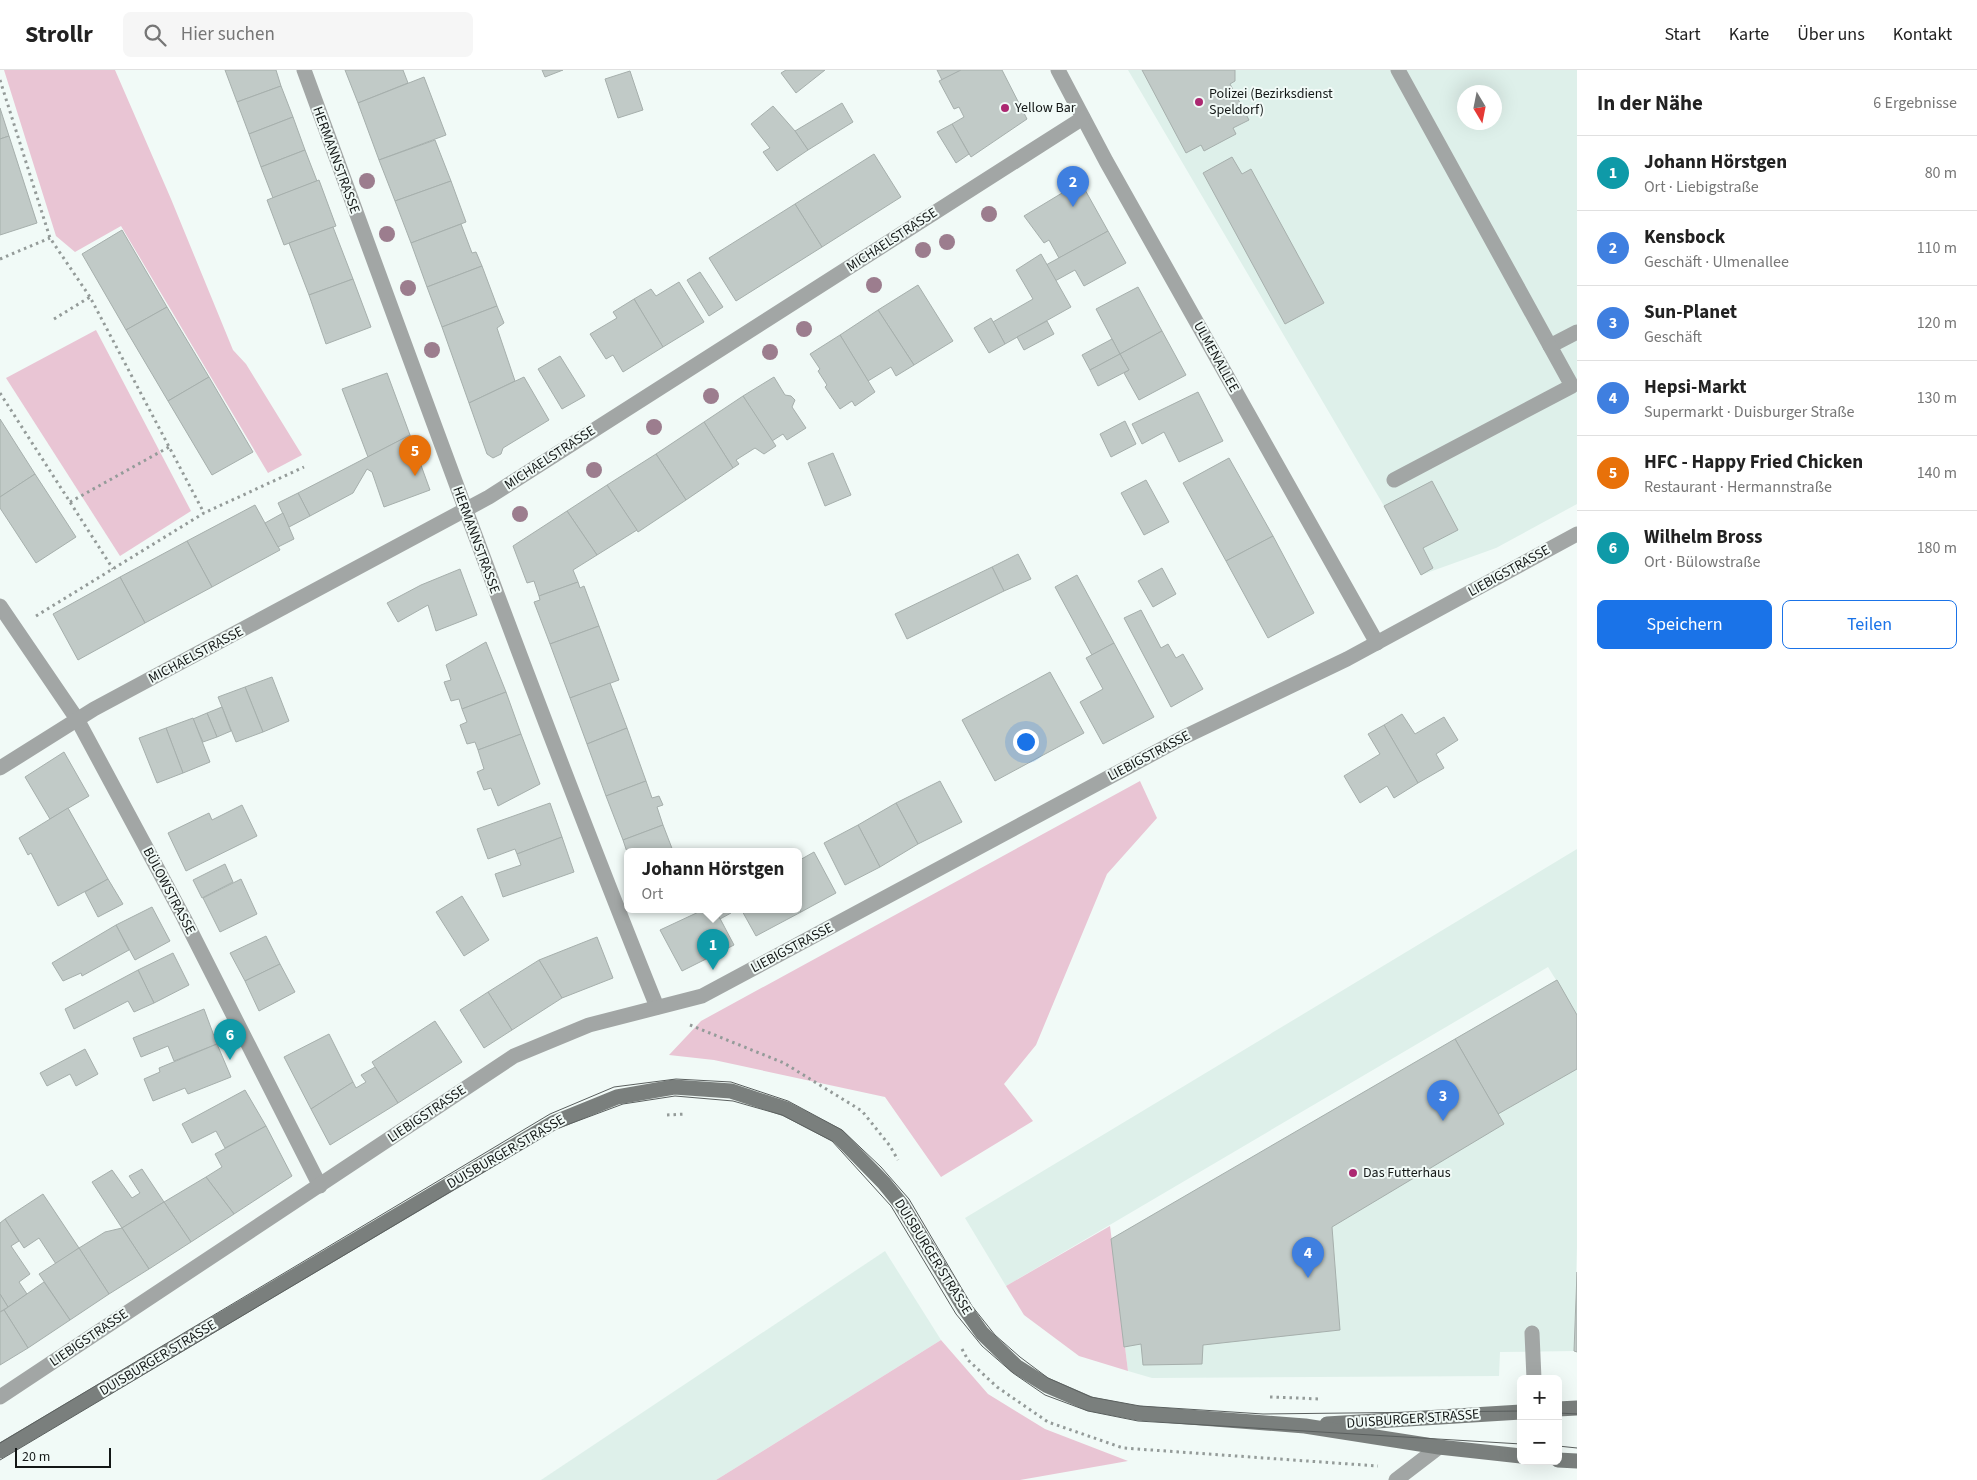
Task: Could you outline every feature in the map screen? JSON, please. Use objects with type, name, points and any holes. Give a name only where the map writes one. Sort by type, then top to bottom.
[{"type":"main road","name":"DUISBURGER STRASSE","points":[[0,1451],[553,1123],[617,1097],[674,1087],[731,1091],[786,1109],[838,1136],[901,1204],[965,1309],[982,1333],[1016,1366],[1046,1385],[1090,1404],[1137,1413],[1306,1426],[1439,1447],[1517,1456]]},
{"type":"main road","points":[[1562,1409],[1577,1408]]},
{"type":"main road","name":"DUISBURGER STRASSE","points":[[1306,1426],[1517,1412]]},
{"type":"main road","points":[[1562,1460],[1577,1461]]},
{"type":"street","name":"HERMANNSTRASSE","points":[[304,70],[465,511],[556,753],[657,1007]]},
{"type":"street","name":"ULMENALLEE","points":[[1058,70],[1083,118],[1377,643]]},
{"type":"street","points":[[1394,480],[1572,386],[1398,70]]},
{"type":"street","name":"MICHAELSTRASSE","points":[[0,768],[78,719],[465,511],[1083,118]]},
{"type":"street","points":[[1550,346],[1577,332]]},
{"type":"street","name":"LIEBIGSTRASSE","points":[[0,1397],[514,1056],[589,1025],[702,996],[1182,738],[1377,643],[1577,534]]},
{"type":"street","name":"BÜLOWSTRASSE","points":[[0,606],[78,719],[184,918],[320,1186]]},
{"type":"street","points":[[1532,1332],[1534,1375]]},
{"type":"street","points":[[1396,1480],[1439,1447]]},
{"type":"path","points":[[0,80],[50,238],[90,297],[204,513]]},
{"type":"path","points":[[0,259],[50,238]]},
{"type":"path","points":[[54,319],[90,297]]},
{"type":"path","points":[[0,393],[113,569]]},
{"type":"path","points":[[70,502],[169,447]]},
{"type":"path","points":[[16,629],[204,513],[304,467]]},
{"type":"path","points":[[657,1007],[700,1031],[784,1063],[862,1111],[890,1146],[900,1164]]},
{"type":"path","points":[[662,1115],[688,1114]]},
{"type":"path","points":[[1263,1396],[1323,1399]]},
{"type":"shaded area","points":[[4,70],[115,70],[171,199],[233,350],[246,364],[302,455],[268,473],[121,226],[75,252],[56,236]]},
{"type":"shaded area","points":[[1128,70],[1577,70],[1577,504],[1496,548],[1421,575],[1384,506]]},
{"type":"shaded area","points":[[96,330],[191,511],[120,556],[6,378]]},
{"type":"shaded area","points":[[1140,781],[1157,818],[1107,874],[1036,1045],[1004,1084],[1033,1121],[941,1177],[885,1097],[714,1060],[669,1055],[701,1021]]},
{"type":"shaded area","points":[[1577,849],[1577,1247],[1574,1351],[1500,1352],[1499,1376],[1152,1378],[1128,1371],[1111,1239],[1556,980],[1548,967],[1006,1286],[965,1218]]},
{"type":"shaded area","points":[[1110,1226],[1128,1371],[1079,1356],[1024,1315],[1006,1286]]},
{"type":"shaded area","points":[[885,1251],[941,1340],[716,1480],[541,1480]]},
{"type":"shaded area","points":[[941,1340],[988,1394],[1045,1429],[1128,1461],[1020,1480],[716,1480]]},
{"type":"building","points":[[225,70],[276,70],[281,86],[237,102]]},
{"type":"building","points":[[345,70],[403,70],[408,83],[358,103]]},
{"type":"building","points":[[542,70],[563,70],[545,77]]},
{"type":"building","points":[[786,70],[825,70],[796,93],[781,73]]},
{"type":"building","points":[[937,70],[961,70],[942,80]]},
{"type":"building","points":[[961,70],[1002,70],[1027,119],[971,157],[952,124],[964,117],[959,107],[954,109],[939,81]]},
{"type":"building","name":"Polizei (Bezirksdienst Speldorf)","points":[[1142,70],[1235,70],[1235,81],[1230,84],[1249,120],[1233,128],[1236,134],[1204,151],[1201,145],[1186,153]]},
{"type":"building","points":[[630,71],[643,110],[618,118],[605,79]]},
{"type":"building","points":[[424,77],[446,135],[379,160],[358,103]]},
{"type":"building","points":[[281,86],[293,117],[249,134],[237,102]]},
{"type":"building","points":[[842,103],[853,122],[808,150],[795,131]]},
{"type":"building","points":[[773,106],[795,131],[808,150],[777,171],[763,152],[770,148],[751,124]]},
{"type":"building","points":[[0,108],[9,136],[0,139]]},
{"type":"building","points":[[293,117],[305,150],[261,167],[249,134]]},
{"type":"building","points":[[952,124],[969,154],[956,163],[937,132]]},
{"type":"building","points":[[9,136],[37,223],[0,235],[0,139]]},
{"type":"building","points":[[435,140],[451,181],[395,201],[379,160]]},
{"type":"building","points":[[305,150],[317,181],[273,198],[261,167]]},
{"type":"building","points":[[874,154],[901,197],[822,247],[795,204]]},
{"type":"building","points":[[1232,157],[1242,174],[1251,169],[1324,303],[1285,324],[1203,173]]},
{"type":"building","points":[[319,180],[336,226],[284,245],[267,200]]},
{"type":"building","points":[[451,181],[466,222],[411,243],[395,201]]},
{"type":"building","points":[[1080,186],[1084,188],[1108,231],[1059,258],[1049,240],[1044,243],[1024,216],[1072,187]]},
{"type":"building","points":[[795,204],[822,247],[736,301],[709,258]]},
{"type":"building","points":[[461,224],[472,253],[476,252],[482,266],[427,287],[411,243]]},
{"type":"building","points":[[333,227],[353,279],[309,295],[289,243]]},
{"type":"building","points":[[122,230],[167,307],[126,330],[82,254]]},
{"type":"building","points":[[1108,231],[1126,263],[1084,286],[1075,270],[1055,281],[1046,265]]},
{"type":"building","points":[[1041,254],[1071,307],[1005,344],[993,322],[1033,299],[1016,270]]},
{"type":"building","points":[[482,266],[497,306],[442,327],[427,287]]},
{"type":"building","points":[[700,272],[723,307],[709,316],[687,280]]},
{"type":"building","points":[[353,279],[371,327],[326,344],[309,295]]},
{"type":"building","points":[[679,282],[704,322],[663,347],[634,299],[651,289],[656,296]]},
{"type":"building","points":[[918,285],[953,341],[914,365],[878,310]]},
{"type":"building","points":[[1138,287],[1162,331],[1120,354],[1096,309]]},
{"type":"building","points":[[634,299],[663,347],[623,372],[613,355],[606,359],[590,334],[617,318],[613,312]]},
{"type":"building","points":[[497,306],[504,323],[497,328],[515,381],[469,403],[442,327]]},
{"type":"building","points":[[167,307],[209,377],[168,401],[126,330]]},
{"type":"building","points":[[878,310],[914,365],[896,376],[891,367],[868,381],[840,335]]},
{"type":"building","points":[[991,318],[1005,344],[989,353],[974,328]]},
{"type":"building","points":[[1047,321],[1054,334],[1024,350],[1017,337]]},
{"type":"building","points":[[1162,331],[1186,375],[1139,400],[1124,373],[1129,370],[1120,354]]},
{"type":"building","points":[[840,335],[875,392],[855,406],[852,401],[840,409],[825,387],[827,385],[818,371],[820,369],[810,354]]},
{"type":"building","points":[[1112,339],[1120,354],[1090,370],[1082,355]]},
{"type":"building","points":[[1120,354],[1129,370],[1098,386],[1090,370]]},
{"type":"building","points":[[560,356],[585,396],[562,409],[538,369]]},
{"type":"building","points":[[387,373],[410,435],[368,457],[342,389]]},
{"type":"building","points":[[209,377],[253,452],[212,475],[168,401]]},
{"type":"building","points":[[524,377],[549,420],[503,448],[501,454],[493,458],[487,454],[469,403]]},
{"type":"building","points":[[774,377],[785,395],[791,396],[795,400],[792,407],[806,428],[787,440],[783,434],[772,441],[743,396]]},
{"type":"building","points":[[1198,392],[1223,441],[1179,462],[1164,432],[1142,444],[1132,424]]},
{"type":"building","points":[[743,396],[776,446],[764,454],[755,448],[736,460],[739,464],[733,468],[704,422]]},
{"type":"building","points":[[0,419],[35,474],[0,497]]},
{"type":"building","points":[[1125,421],[1136,444],[1111,457],[1100,434]]},
{"type":"building","points":[[704,422],[733,468],[686,500],[656,454]]},
{"type":"building","points":[[410,435],[430,490],[384,507],[372,472],[367,469],[353,493],[310,516],[298,493]]},
{"type":"building","points":[[833,453],[851,495],[825,506],[808,463]]},
{"type":"building","points":[[656,454],[686,500],[638,532],[607,485]]},
{"type":"building","points":[[1229,458],[1273,536],[1226,561],[1183,483]]},
{"type":"building","points":[[35,474],[76,537],[36,563],[0,508],[0,497]]},
{"type":"building","points":[[1146,480],[1169,522],[1144,535],[1121,493]]},
{"type":"building","points":[[1432,481],[1458,530],[1423,548],[1433,568],[1421,575],[1384,506]]},
{"type":"building","points":[[607,485],[637,530],[597,555],[567,511]]},
{"type":"building","points":[[298,493],[310,516],[289,527],[278,503]]},
{"type":"building","points":[[255,505],[280,550],[212,587],[187,541]]},
{"type":"building","points":[[567,511],[597,555],[573,570],[578,582],[539,596],[534,581],[527,583],[513,546]]},
{"type":"building","points":[[283,513],[294,539],[278,547],[265,523]]},
{"type":"building","points":[[1273,536],[1314,613],[1268,638],[1226,561]]},
{"type":"building","points":[[187,541],[212,587],[145,623],[120,577]]},
{"type":"building","points":[[1018,554],[1031,579],[1004,591],[992,567]]},
{"type":"building","points":[[992,567],[1004,591],[907,639],[895,614]]},
{"type":"building","points":[[1162,568],[1176,594],[1153,607],[1138,581]]},
{"type":"building","points":[[460,569],[477,615],[436,631],[428,605],[398,622],[387,603],[421,585]]},
{"type":"building","points":[[1077,575],[1114,643],[1092,655],[1055,587]]},
{"type":"building","points":[[120,577],[145,623],[78,660],[53,614]]},
{"type":"building","points":[[578,582],[580,588],[584,586],[599,626],[550,644],[534,602],[540,600],[539,596]]},
{"type":"building","points":[[1141,610],[1161,648],[1168,644],[1176,658],[1183,654],[1203,689],[1171,707],[1124,618]]},
{"type":"building","points":[[599,626],[619,680],[570,698],[550,644]]},
{"type":"building","points":[[486,642],[506,692],[462,709],[459,699],[451,701],[444,682],[451,680],[446,665]]},
{"type":"building","points":[[1114,643],[1154,717],[1103,744],[1080,702],[1103,689],[1086,658]]},
{"type":"building","points":[[1050,672],[1084,733],[995,781],[962,720]]},
{"type":"building","points":[[272,677],[289,721],[263,732],[245,687]]},
{"type":"building","points":[[610,683],[627,728],[587,744],[570,698]]},
{"type":"building","points":[[245,687],[263,732],[236,742],[218,697]]},
{"type":"building","points":[[506,692],[521,734],[478,750],[475,742],[467,744],[460,725],[467,722],[462,709]]},
{"type":"building","points":[[222,707],[231,731],[217,737],[207,713]]},
{"type":"building","points":[[207,713],[217,737],[203,742],[193,719]]},
{"type":"building","points":[[1402,714],[1415,734],[1444,717],[1458,740],[1436,754],[1444,768],[1418,783],[1384,725]]},
{"type":"building","points":[[193,718],[210,762],[183,773],[166,728]]},
{"type":"building","points":[[1384,725],[1418,783],[1394,798],[1387,786],[1360,803],[1344,776],[1380,754],[1368,734]]},
{"type":"building","points":[[166,728],[183,773],[157,783],[139,738]]},
{"type":"building","points":[[627,728],[646,781],[606,796],[587,744]]},
{"type":"building","points":[[521,734],[540,784],[498,806],[491,788],[484,790],[477,772],[484,769],[478,750]]},
{"type":"building","points":[[64,752],[89,796],[50,819],[25,777]]},
{"type":"building","points":[[646,781],[652,798],[659,796],[663,805],[657,807],[663,825],[623,840],[606,796]]},
{"type":"building","points":[[940,781],[962,822],[918,844],[896,803]]},
{"type":"building","points":[[550,803],[562,837],[517,854],[515,849],[488,859],[477,829]]},
{"type":"building","points":[[896,803],[918,844],[880,867],[858,825]]},
{"type":"building","points":[[242,805],[257,836],[186,871],[168,833],[209,813],[212,820]]},
{"type":"building","points":[[68,808],[108,879],[58,906],[31,853],[28,855],[19,838]]},
{"type":"building","points":[[663,825],[672,848],[626,848],[623,840]]},
{"type":"building","points":[[858,825],[880,867],[845,885],[824,843]]},
{"type":"building","points":[[562,837],[574,872],[503,897],[495,874],[521,865],[517,854]]},
{"type":"building","points":[[814,852],[836,893],[802,911],[802,859]]},
{"type":"building","points":[[225,864],[233,882],[202,898],[193,880]]},
{"type":"building","points":[[108,879],[123,904],[98,917],[85,892]]},
{"type":"building","points":[[241,879],[257,914],[220,932],[203,898]]},
{"type":"building","points":[[462,896],[489,940],[464,956],[436,912]]},
{"type":"building","points":[[152,907],[170,941],[135,960],[116,925]]},
{"type":"building","points":[[696,913],[717,913],[734,945],[682,971],[660,930]]},
{"type":"building","points":[[717,913],[731,913],[720,919]]},
{"type":"building","points":[[743,913],[799,913],[756,936]]},
{"type":"building","points":[[116,925],[129,950],[82,976],[81,973],[63,981],[52,963]]},
{"type":"building","points":[[266,936],[280,964],[245,981],[230,953]]},
{"type":"building","points":[[597,937],[613,978],[562,998],[539,960]]},
{"type":"building","points":[[173,953],[189,985],[154,1003],[138,970]]},
{"type":"building","points":[[539,960],[562,998],[512,1030],[488,992]]},
{"type":"building","points":[[280,964],[295,992],[259,1011],[245,981]]},
{"type":"building","points":[[138,970],[154,1003],[134,1012],[128,1001],[74,1029],[65,1009]]},
{"type":"building","points":[[1557,980],[1577,1015],[1577,1069],[1498,1114],[1455,1039]]},
{"type":"building","points":[[488,992],[512,1030],[484,1048],[460,1010]]},
{"type":"building","points":[[204,1009],[217,1044],[174,1061],[168,1046],[141,1057],[133,1038]]},
{"type":"building","points":[[435,1021],[462,1062],[398,1103],[372,1062]]},
{"type":"building","points":[[329,1034],[353,1082],[311,1109],[284,1057]]},
{"type":"building","points":[[1455,1039],[1504,1124],[1332,1227],[1340,1330],[1203,1345],[1202,1364],[1143,1365],[1141,1344],[1124,1347],[1111,1239]]},
{"type":"building","points":[[217,1044],[231,1077],[188,1094],[185,1088],[153,1101],[144,1079],[160,1072],[159,1068]]},
{"type":"building","points":[[85,1049],[98,1074],[76,1086],[70,1074],[47,1086],[40,1073]]},
{"type":"building","points":[[375,1067],[398,1103],[330,1145],[311,1109],[353,1082],[356,1088],[366,1082],[361,1075]]},
{"type":"building","points":[[245,1090],[266,1126],[225,1148],[216,1131],[192,1143],[182,1124]]},
{"type":"building","points":[[266,1126],[292,1176],[234,1214],[206,1177],[222,1167],[215,1154]]},
{"type":"building","points":[[142,1169],[164,1202],[122,1228],[92,1182],[112,1170],[132,1198],[140,1193],[129,1176]]},
{"type":"building","points":[[206,1177],[234,1214],[191,1242],[164,1202]]},
{"type":"building","points":[[43,1194],[79,1248],[56,1264],[39,1238],[24,1248],[5,1219]]},
{"type":"building","points":[[164,1202],[191,1242],[149,1269],[122,1228]]},
{"type":"building","points":[[5,1219],[19,1241],[11,1246],[30,1274],[19,1282],[27,1294],[8,1307],[0,1294],[0,1223]]},
{"type":"building","points":[[122,1228],[149,1269],[109,1294],[79,1248],[105,1232]]},
{"type":"building","points":[[79,1248],[109,1294],[70,1320],[39,1274]]},
{"type":"building","points":[[1577,1272],[1577,1352],[1574,1351]]},
{"type":"building","points":[[44,1282],[70,1320],[28,1348],[4,1310]]},
{"type":"building","points":[[0,1294],[8,1307],[0,1312]]},
{"type":"building","points":[[4,1310],[28,1348],[0,1365],[0,1312]]},
{"type":"tram line","points":[[0,1443],[550,1114],[614,1087],[676,1079],[731,1082],[788,1101],[842,1130],[881,1167],[909,1199],[972,1306],[995,1335],[1048,1378],[1091,1397],[1140,1406],[1263,1414],[1517,1411]]},
{"type":"tram line","points":[[0,1460],[556,1129],[623,1104],[675,1096],[733,1101],[782,1115],[832,1141],[891,1206],[956,1314],[982,1346],[1013,1373],[1045,1395],[1088,1411],[1138,1421],[1517,1444]]},
{"type":"tram line","points":[[1562,1413],[1577,1414]]},
{"type":"tram line","points":[[1562,1446],[1577,1448]]},
{"type":"place","name":"Polizei (Bezirksdienst Speldorf)","points":[[1199,102]]},
{"type":"place","name":"Yellow Bar","points":[[1005,108]]},
{"type":"place","name":"Kensbock","points":[[1073,207]]},
{"type":"place","name":"HFC - Happy Fried Chicken","points":[[415,476]]},
{"type":"place","name":"Johann Hörstgen","points":[[713,970]]},
{"type":"place","name":"Wilhelm Bross","points":[[230,1060]]},
{"type":"place","name":"Sun-Planet","points":[[1443,1121]]},
{"type":"place","name":"Das Futterhaus","points":[[1353,1173]]},
{"type":"place","name":"Hepsi-Markt","points":[[1308,1278]]}]
